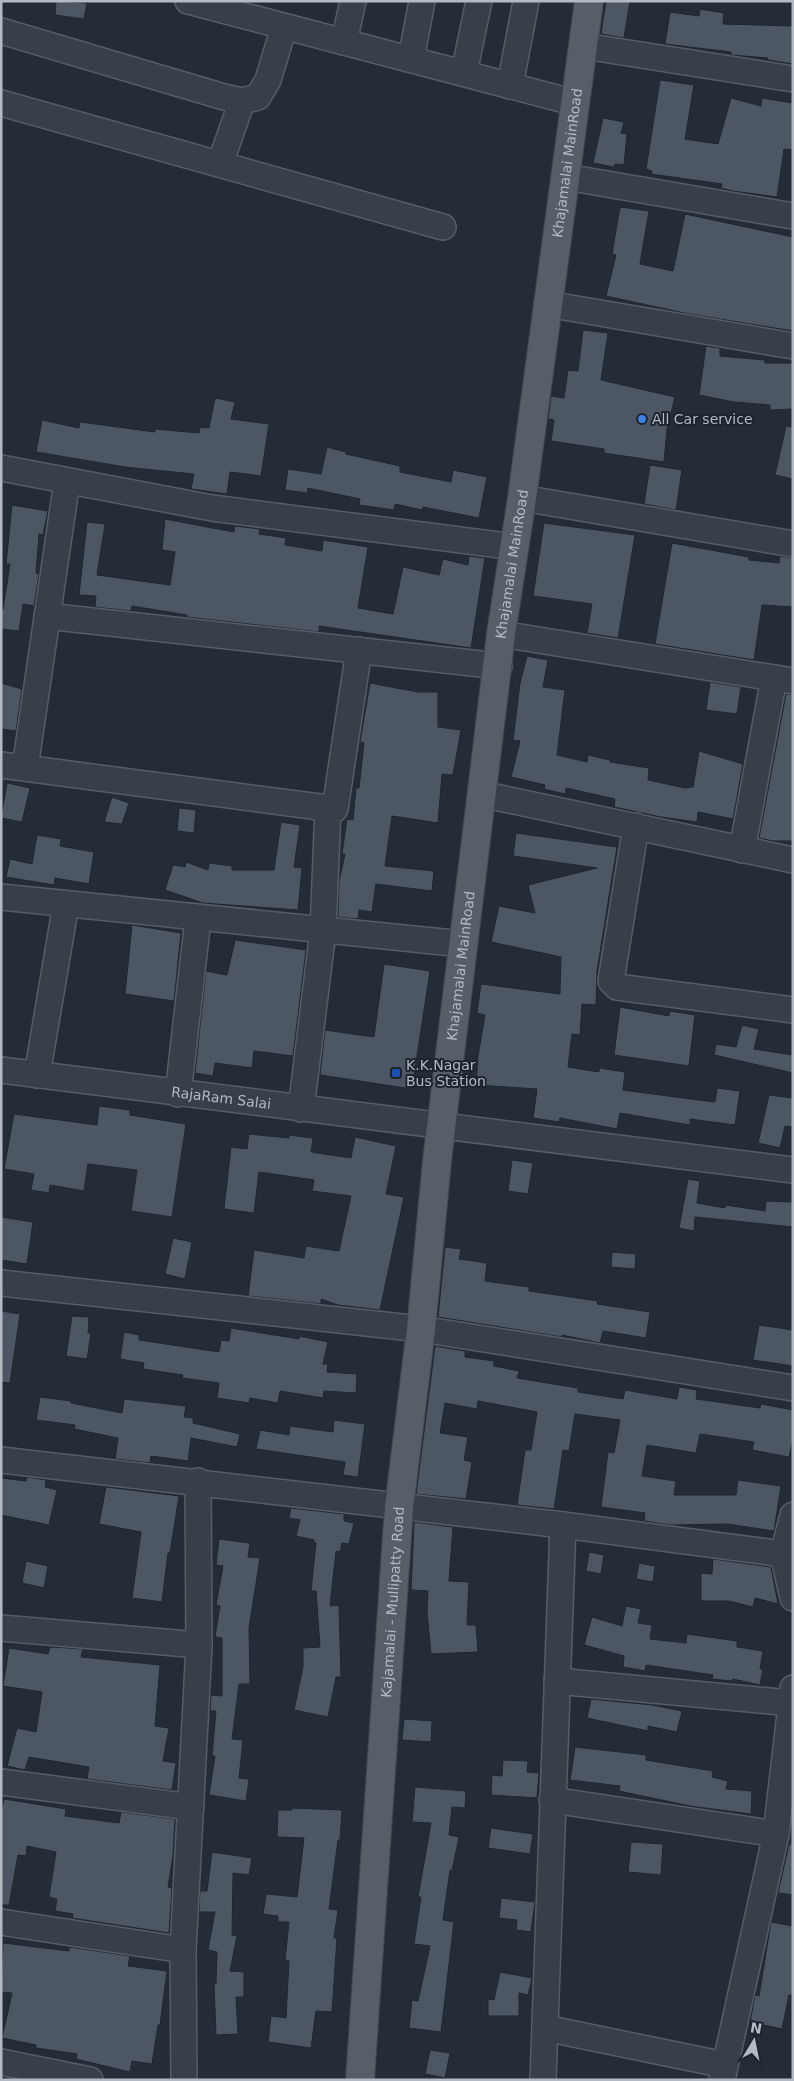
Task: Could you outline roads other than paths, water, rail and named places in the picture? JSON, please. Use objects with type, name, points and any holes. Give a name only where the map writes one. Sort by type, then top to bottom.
[{"type":"main road","name":"Khajamalai MainRoad","points":[[441,1127],[481,794],[499,666],[501,634],[522,498],[547,304],[584,46],[588,1]]},
{"type":"main road","name":"Kajamalai - Mullipatty Road","points":[[360,2080],[399,1507],[421,1329],[441,1127]]},
{"type":"street","points":[[188,1],[576,103]]},
{"type":"street","points":[[344,42],[353,1]]},
{"type":"street","points":[[411,59],[422,1]]},
{"type":"street","points":[[464,73],[479,1]]},
{"type":"street","points":[[510,86],[526,1]]},
{"type":"street","points":[[1,31],[224,97],[242,100],[258,96],[268,80],[284,27]]},
{"type":"street","points":[[584,46],[793,79]]},
{"type":"street","points":[[220,164],[242,100]]},
{"type":"street","points":[[1,103],[443,227]]},
{"type":"street","points":[[566,177],[793,216]]},
{"type":"street","points":[[547,304],[793,346]]},
{"type":"street","points":[[1,468],[212,508],[515,547]]},
{"type":"street","points":[[67,481],[47,616],[13,767],[335,809],[359,650]]},
{"type":"street","points":[[522,498],[793,544]]},
{"type":"street","points":[[47,616],[499,666]]},
{"type":"street","points":[[501,634],[783,680],[742,850]]},
{"type":"street","points":[[481,794],[640,832],[793,860]]},
{"type":"street","points":[[301,1109],[323,931],[328,808]]},
{"type":"street","points":[[640,832],[611,982],[617,987],[793,1010]]},
{"type":"street","points":[[1,897],[463,944]]},
{"type":"street","points":[[37,1075],[66,904]]},
{"type":"street","points":[[178,1094],[198,918]]},
{"type":"street","name":"RajaRam Salai","points":[[1,1070],[178,1094],[793,1170]]},
{"type":"street","points":[[1,1283],[421,1329],[793,1388]]},
{"type":"street","points":[[1,1460],[198,1481],[399,1507],[563,1525],[789,1533],[793,1598]]},
{"type":"street","points":[[184,2080],[183,1950],[199,1644],[198,1481]]},
{"type":"street","points":[[543,2080],[563,1525]]},
{"type":"street","points":[[1,1628],[199,1644]]},
{"type":"street","points":[[544,2028],[723,2072],[776,1834],[792,1695],[557,1681]]},
{"type":"street","points":[[1,1782],[191,1807]]},
{"type":"street","points":[[552,1800],[776,1834]]},
{"type":"street","points":[[1,1922],[183,1950]]},
{"type":"street","points":[[1,2062],[90,2080]]},
{"type":"place","name":"All Car service","points":[[642,419]]},
{"type":"place","name":"K.K.Nagar Bus Station","points":[[396,1073]]}]
